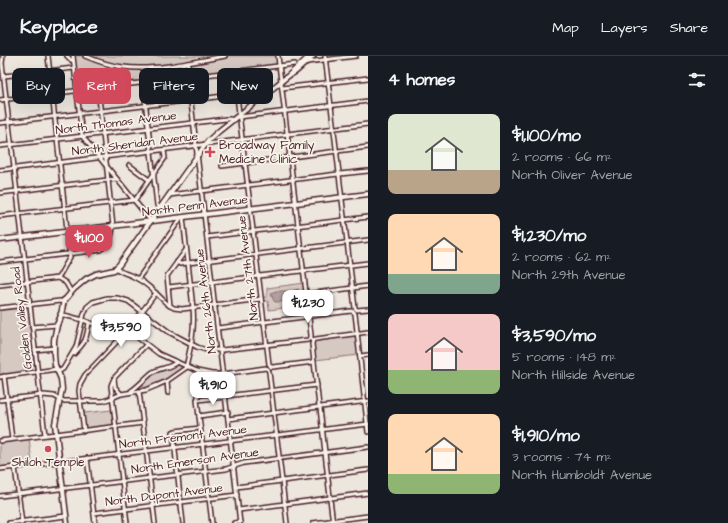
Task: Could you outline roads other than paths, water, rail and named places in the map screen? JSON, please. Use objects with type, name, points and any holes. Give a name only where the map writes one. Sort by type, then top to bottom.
[{"type":"main road","points":[[285,78],[286,75],[306,56]]},
{"type":"main road","points":[[273,87],[310,56]]},
{"type":"main road","points":[[64,302],[74,289],[86,280],[96,274],[114,270],[122,262],[206,144],[213,136],[253,104]]},
{"type":"main road","name":"North Penn Avenue","points":[[0,240],[368,194]]},
{"type":"main road","points":[[67,523],[56,434],[56,420],[61,399],[62,386],[54,360],[54,340],[57,324],[64,299],[78,282],[99,271],[116,267]]},
{"type":"main road","points":[[54,348],[60,316]]},
{"type":"street","name":"Golden Valley Road","points":[[3,56],[2,60],[6,99],[45,435]]},
{"type":"street","points":[[48,56],[49,68]]},
{"type":"street","points":[[66,56],[73,61]]},
{"type":"street","points":[[73,56],[74,68]]},
{"type":"street","points":[[85,56],[109,65],[128,68],[149,68],[224,56]]},
{"type":"street","points":[[278,56],[285,78],[282,88],[333,522]]},
{"type":"street","points":[[285,78],[296,72],[314,56]]},
{"type":"street","points":[[307,62],[325,58],[356,56]]},
{"type":"street","points":[[325,58],[358,333],[362,379],[366,401],[368,432]]},
{"type":"street","name":"North 26th Avenue","points":[[187,63],[187,68]]},
{"type":"street","points":[[262,68],[294,64]]},
{"type":"street","points":[[4,76],[12,75]]},
{"type":"street","points":[[282,88],[368,78]]},
{"type":"street","points":[[0,100],[12,98]]},
{"type":"street","points":[[239,116],[368,101]]},
{"type":"street","points":[[53,104],[70,254],[70,257],[58,278]]},
{"type":"street","points":[[78,104],[82,136],[151,221]]},
{"type":"street","points":[[0,262],[103,249],[112,236],[113,226],[111,203],[99,104]]},
{"type":"street","points":[[0,123],[161,104]]},
{"type":"street","name":"North 26th Avenue","points":[[192,104],[240,523]]},
{"type":"street","name":"North 27th Avenue","points":[[238,104],[287,523]]},
{"type":"street","points":[[146,106],[158,204],[160,209]]},
{"type":"street","name":"North Thomas Avenue","points":[[0,146],[230,118],[233,120]]},
{"type":"street","name":"North Sheridan Avenue","points":[[0,170],[368,124]]},
{"type":"street","points":[[222,166],[368,147]]},
{"type":"street","points":[[0,216],[134,200],[165,157],[164,150]]},
{"type":"street","points":[[129,165],[149,180]]},
{"type":"street","points":[[169,195],[368,171]]},
{"type":"street","points":[[0,193],[116,178]]},
{"type":"street","points":[[207,237],[368,217]]},
{"type":"street","points":[[0,400],[50,395],[64,401],[103,401],[121,394],[152,388],[166,381],[187,367],[192,345],[194,323],[188,263],[181,218]]},
{"type":"street","points":[[138,279],[181,218]]},
{"type":"street","points":[[177,262],[180,264],[368,240]]},
{"type":"street","points":[[170,306],[167,276],[186,250]]},
{"type":"street","points":[[169,287],[368,263]]},
{"type":"street","points":[[116,267],[119,271],[138,279],[174,308],[193,308],[261,299]]},
{"type":"street","points":[[0,285],[58,278],[66,283],[70,290]]},
{"type":"street","points":[[307,294],[368,286]]},
{"type":"street","points":[[84,430],[80,401],[80,386],[83,378],[128,330],[156,294]]},
{"type":"street","points":[[12,439],[7,399],[2,377],[58,371],[63,369],[76,347],[85,309],[89,304],[107,298],[118,298],[130,303],[169,332],[192,345],[206,350],[266,345],[368,332]]},
{"type":"street","points":[[0,308],[60,301],[64,302]]},
{"type":"street","points":[[218,328],[368,309]]},
{"type":"street","points":[[60,316],[82,320],[96,325],[114,323],[128,330],[159,354],[197,372],[212,374],[314,362]]},
{"type":"street","points":[[70,358],[86,341],[90,323]]},
{"type":"street","points":[[32,327],[57,324]]},
{"type":"street","points":[[127,523],[111,386],[117,374],[146,345]]},
{"type":"street","points":[[35,350],[54,348]]},
{"type":"street","points":[[360,356],[368,355]]},
{"type":"street","points":[[130,392],[152,373],[161,368],[173,365],[176,362]]},
{"type":"street","points":[[197,372],[201,376],[203,383],[203,388],[197,400],[212,523]]},
{"type":"street","points":[[362,379],[368,378]]},
{"type":"street","points":[[114,379],[116,387],[121,394]]},
{"type":"street","points":[[166,381],[168,393]]},
{"type":"street","points":[[197,400],[317,384]]},
{"type":"street","points":[[140,391],[155,523]]},
{"type":"street","points":[[228,419],[366,401]]},
{"type":"street","points":[[199,416],[228,412]]},
{"type":"street","points":[[0,441],[143,423]]},
{"type":"street","name":"North Fremont Avenue","points":[[0,469],[368,424]]},
{"type":"street","points":[[184,523],[173,432],[200,428]]},
{"type":"street","name":"North Emerson Avenue","points":[[0,496],[206,471],[228,468],[244,463],[368,447]]},
{"type":"street","points":[[87,458],[95,523]]},
{"type":"street","points":[[15,467],[22,522]]},
{"type":"street","name":"North Dupont Avenue","points":[[236,487],[368,470]]},
{"type":"street","points":[[239,510],[368,493]]},
{"type":"street","name":"North Dupont Avenue","points":[[94,513],[237,495]]},
{"type":"street","points":[[9,523],[66,516]]},
{"type":"street","points":[[313,523],[333,522],[368,516]]},
{"type":"street","points":[[234,523],[240,523]]},
{"type":"place","name":"Broadway Family Medicine Clinic","points":[[210,152]]},
{"type":"place","name":"Shiloh Temple","points":[[48,449]]}]
